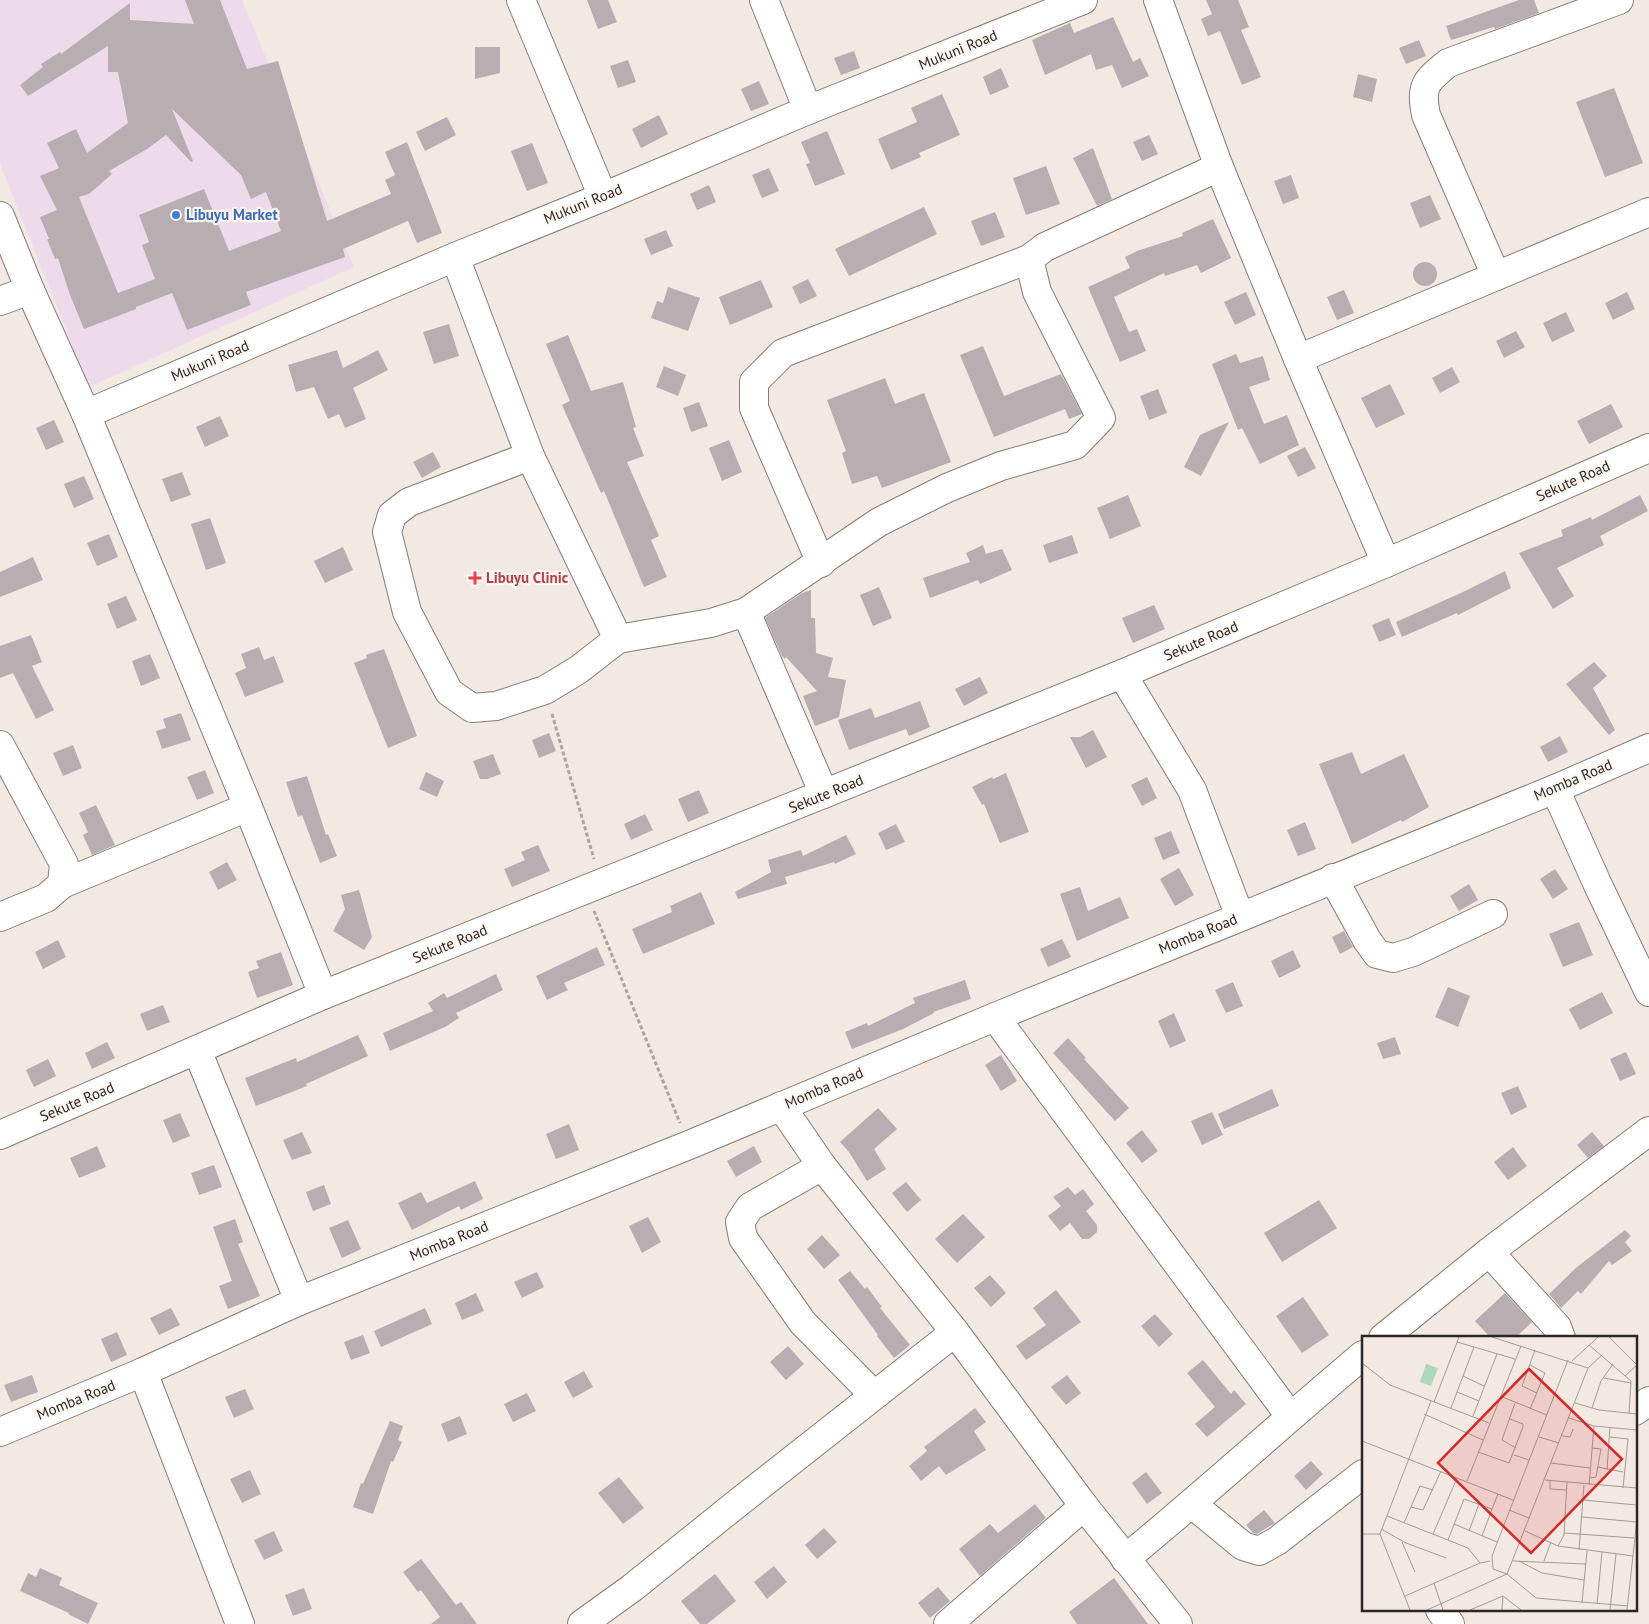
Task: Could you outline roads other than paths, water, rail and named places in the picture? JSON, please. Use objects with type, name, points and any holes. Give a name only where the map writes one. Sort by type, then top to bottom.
[{"type":"street","points":[[520,0],[603,197]]},
{"type":"street","points":[[764,0],[808,110]]},
{"type":"street","name":"Mukuni Road","points":[[86,414],[455,256],[603,197],[808,110],[1082,0]]},
{"type":"street","points":[[1158,0],[1219,167],[1298,359],[1386,563]]},
{"type":"street","points":[[1496,276],[1426,115],[1422,97],[1429,79],[1448,64],[1619,0]]},
{"type":"street","points":[[821,563],[754,408],[754,382],[763,371],[783,353],[1029,259],[1045,247],[1219,167]]},
{"type":"street","points":[[1298,359],[1649,212]]},
{"type":"street","points":[[0,216],[30,290],[86,414],[324,995]]},
{"type":"street","points":[[455,256],[530,456],[618,639]]},
{"type":"street","points":[[530,456],[409,502],[392,515],[387,532],[407,612],[449,692],[472,708],[496,706],[545,690],[578,670],[618,639],[711,623],[746,612],[879,522],[947,488],[1001,466],[1075,446],[1101,418],[1036,292],[1029,259]]},
{"type":"street","points":[[0,301],[30,290]]},
{"type":"street","name":"Sekute Road","points":[[0,1135],[324,995],[1122,674],[1386,563],[1649,448]]},
{"type":"street","points":[[746,612],[824,794]]},
{"type":"street","points":[[1122,674],[1192,790],[1240,917]]},
{"type":"street","points":[[0,745],[64,864],[62,884]]},
{"type":"street","name":"Momba Road","points":[[0,1432],[143,1372],[299,1301],[689,1145],[995,1016],[1554,789],[1649,748]]},
{"type":"street","points":[[1554,789],[1649,992]]},
{"type":"street","points":[[0,917],[46,898],[62,884],[248,807]]},
{"type":"street","points":[[1333,878],[1367,940],[1377,954],[1393,958],[1413,952],[1493,914]]},
{"type":"street","points":[[995,1016],[1290,1416]]},
{"type":"street","points":[[197,1050],[299,1301]]},
{"type":"street","points":[[781,1106],[822,1166],[955,1332],[1084,1506],[1178,1624]]},
{"type":"street","points":[[1385,1336],[1489,1252],[1649,1131]]},
{"type":"street","points":[[822,1166],[750,1207],[740,1222],[742,1238],[803,1323],[874,1395]]},
{"type":"street","points":[[1489,1252],[1557,1327],[1560,1336]]},
{"type":"street","points":[[582,1624],[632,1588],[955,1332]]},
{"type":"street","points":[[1125,1559],[1192,1504],[1290,1416],[1362,1355]]},
{"type":"street","points":[[143,1372],[240,1624]]},
{"type":"street","points":[[1636,1410],[1649,1401]]},
{"type":"street","points":[[1192,1504],[1243,1546],[1259,1551],[1277,1541],[1362,1478]]},
{"type":"street","points":[[948,1624],[1084,1506]]},
{"type":"street","points":[[1441,1612],[1450,1624]]},
{"type":"place","name":"Libuyu Market","points":[[176,215]]},
{"type":"place","name":"Libuyu Clinic","points":[[475,578]]}]
